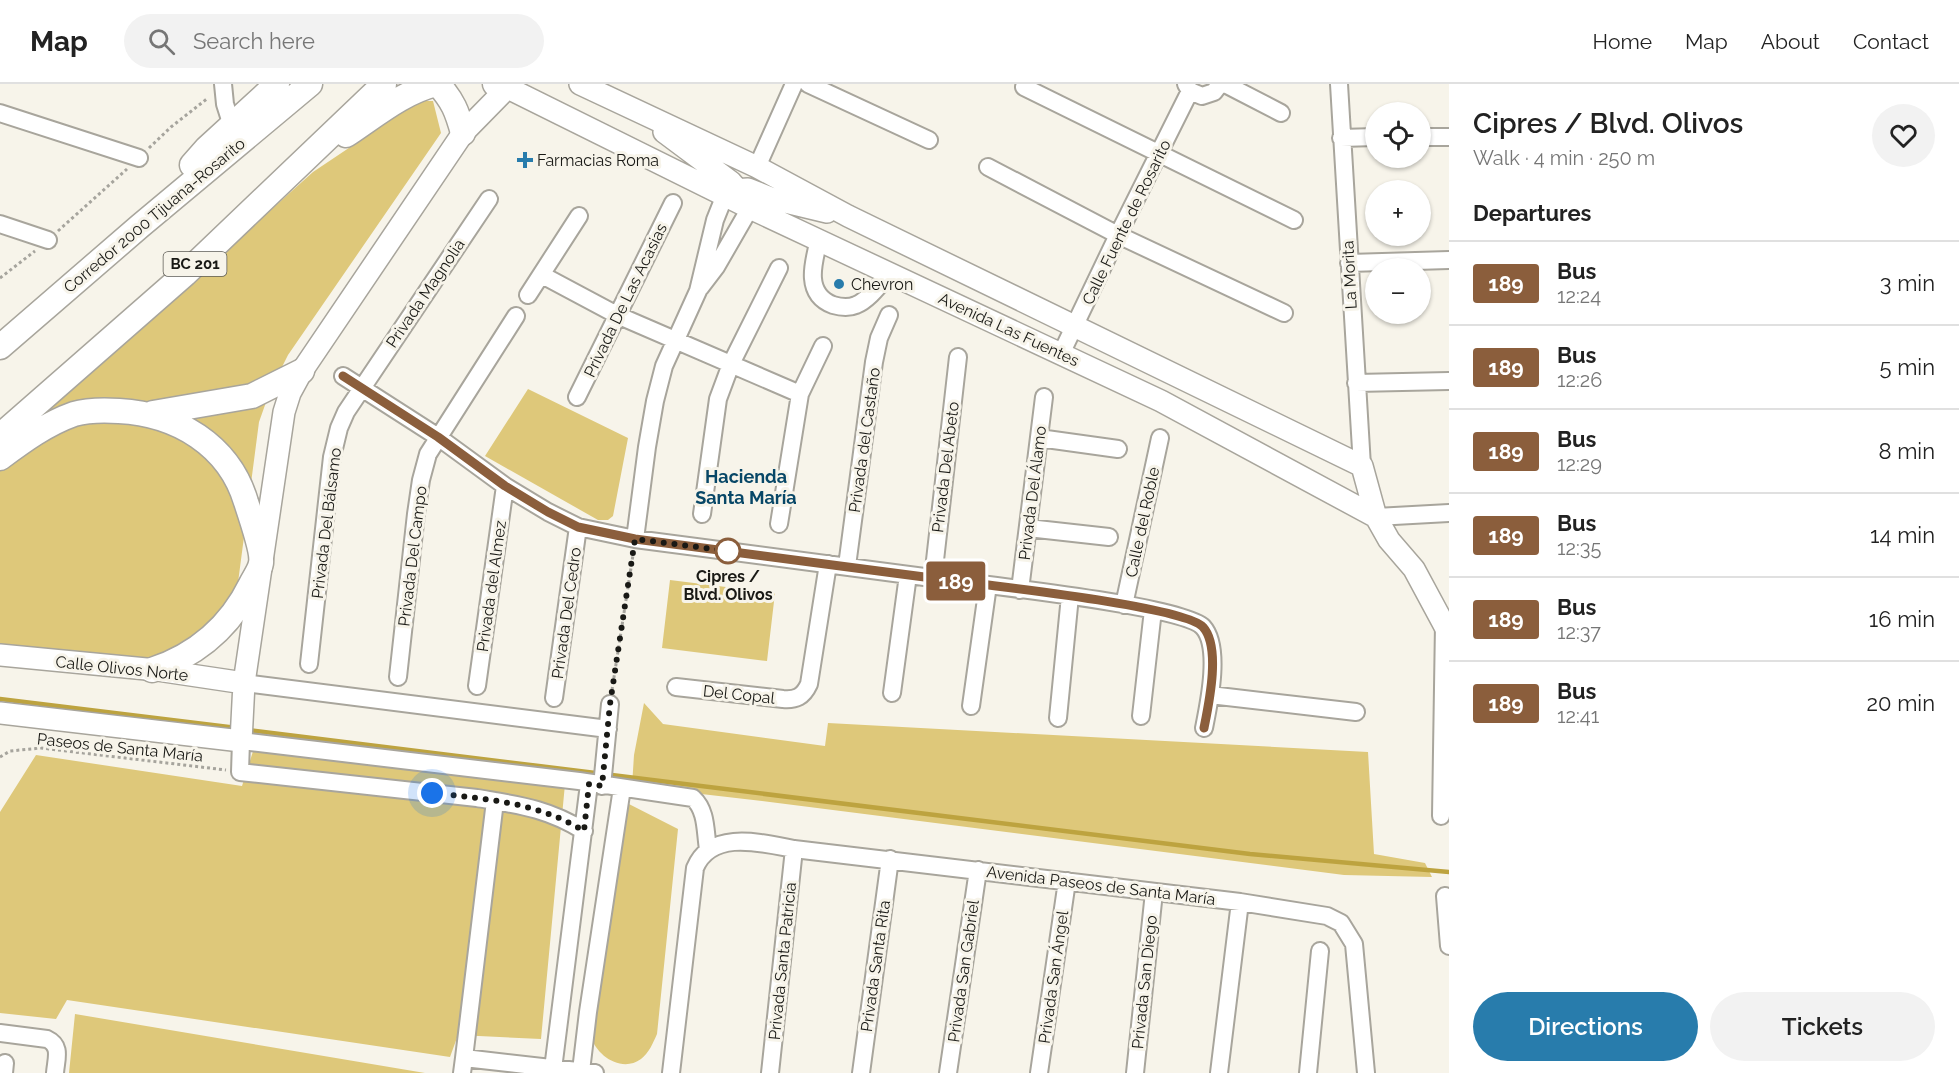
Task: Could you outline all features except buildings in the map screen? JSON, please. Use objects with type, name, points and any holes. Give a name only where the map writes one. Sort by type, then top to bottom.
[{"type":"highway","points":[[140,226],[207,148],[277,84]]},
{"type":"highway","name":"Corredor 2000 Tijuana-Rosarito","points":[[0,347],[310,84]]},
{"type":"highway","name":"BC 201","points":[[0,436],[185,274],[384,84]]},
{"type":"highway","points":[[297,167],[405,96],[437,84],[456,108],[463,133]]},
{"type":"highway","points":[[144,414],[252,396],[302,371]]},
{"type":"highway","points":[[0,458],[40,429],[75,414],[106,410],[144,414],[174,422],[191,430],[228,464],[242,488],[261,562],[235,613],[218,633],[175,662],[152,670]]},
{"type":"main road","name":"Avenida Las Fuentes","points":[[580,84],[757,167],[848,216],[1362,466]]},
{"type":"main road","points":[[0,713],[241,738],[244,691],[261,562],[284,412],[290,393],[302,371],[463,133],[504,85]]},
{"type":"main road","name":"Avenida Las Fuentes","points":[[504,85],[731,192],[750,208],[1161,401],[1376,517]]},
{"type":"main road","points":[[640,113],[731,192],[748,189],[773,199],[848,216]]},
{"type":"main road","points":[[1362,466],[1376,517],[1389,540],[1414,569],[1447,627]]},
{"type":"main road","name":"Calle Olivos Norte","points":[[0,655],[152,670],[244,691]]},
{"type":"street","points":[[757,167],[794,84]]},
{"type":"street","points":[[808,84],[929,140]]},
{"type":"street","points":[[1188,88],[1202,96],[1214,92],[1220,84]]},
{"type":"street","points":[[1226,84],[1281,113]]},
{"type":"street","name":"La Morita","points":[[1339,84],[1362,466]]},
{"type":"street","points":[[223,85],[225,104],[232,126]]},
{"type":"street","points":[[1023,87],[1294,220]]},
{"type":"street","name":"Calle Fuente de Rosarito","points":[[1061,354],[1159,154],[1188,88]]},
{"type":"street","points":[[0,113],[139,158]]},
{"type":"street","points":[[1341,138],[1365,137]]},
{"type":"street","points":[[1431,137],[1449,137]]},
{"type":"street","points":[[988,167],[1118,235],[1284,313]]},
{"type":"street","points":[[635,539],[647,447],[663,366],[698,291],[715,220],[731,192]]},
{"type":"street","name":"Privada Magnolia","points":[[361,388],[489,199]]},
{"type":"street","name":"Privada De Las Acasias","points":[[578,397],[673,204]]},
{"type":"street","points":[[698,291],[716,267],[750,208]]},
{"type":"street","points":[[528,295],[579,216]]},
{"type":"street","points":[[0,224],[48,240]]},
{"type":"street","points":[[819,240],[812,277],[815,291],[827,303],[840,307],[856,305],[890,273]]},
{"type":"street","points":[[1348,263],[1449,260]]},
{"type":"street","points":[[702,514],[718,399],[731,364],[779,268]]},
{"type":"street","points":[[542,275],[617,315],[800,394]]},
{"type":"street","name":"Privada del Castaño","points":[[847,566],[874,362],[879,338],[889,315]]},
{"type":"street","name":"Privada Del Campo","points":[[398,677],[421,480],[428,454],[516,316]]},
{"type":"street","points":[[779,524],[800,394],[823,346]]},
{"type":"street","name":"Privada Del Abeto","points":[[933,578],[958,357]]},
{"type":"street","points":[[343,376],[438,437],[505,486],[578,527],[635,539],[1071,596],[1154,610],[1191,620],[1201,625],[1212,645],[1210,695],[1204,728]]},
{"type":"street","points":[[1356,383],[1449,381]]},
{"type":"street","name":"Privada Del Bálsamo","points":[[309,664],[332,457],[339,428],[361,388]]},
{"type":"street","name":"Privada Del Álamo","points":[[1020,590],[1044,397]]},
{"type":"street","points":[[1039,438],[1118,449]]},
{"type":"street","name":"Calle del Roble","points":[[1125,605],[1160,438]]},
{"type":"street","name":"Privada del Almez","points":[[477,686],[505,486]]},
{"type":"street","points":[[1376,517],[1449,513]]},
{"type":"street","name":"Privada Del Cedro","points":[[555,698],[578,527]]},
{"type":"street","points":[[1028,528],[1109,537]]},
{"type":"street","name":"Del Copal","points":[[676,687],[793,699],[801,696],[809,684],[828,564]]},
{"type":"street","points":[[892,693],[908,575]]},
{"type":"street","points":[[971,706],[988,585]]},
{"type":"street","points":[[1058,718],[1071,596]]},
{"type":"street","points":[[1141,716],[1154,610]]},
{"type":"street","points":[[1441,816],[1447,627]]},
{"type":"street","points":[[244,691],[608,736]]},
{"type":"street","points":[[1210,695],[1356,712]]},
{"type":"street","points":[[553,1069],[584,831],[608,736],[610,704]]},
{"type":"street","points":[[584,831],[567,820],[544,810],[495,801],[240,772],[241,738],[598,782],[622,788],[693,798],[704,813],[708,849],[699,857],[692,881],[671,1073]]},
{"type":"street","points":[[495,801],[463,1065],[588,1072],[588,1012],[622,788]]},
{"type":"street","name":"Avenida Paseos de Santa María","points":[[708,849],[733,841],[751,842],[1240,902],[1327,916],[1341,923],[1354,944],[1366,1073]]},
{"type":"street","name":"Privada Santa Patricia","points":[[770,1073],[794,849]]},
{"type":"street","name":"Privada Santa Rita","points":[[861,1073],[890,859]]},
{"type":"street","name":"Privada San Gabriel","points":[[948,1073],[978,870]]},
{"type":"street","name":"Privada San Ángel","points":[[1039,1073],[1067,881]]},
{"type":"street","name":"Privada San Diego","points":[[1135,1073],[1154,892]]},
{"type":"street","points":[[1445,896],[1449,946]]},
{"type":"street","points":[[1219,1073],[1240,902]]},
{"type":"street","points":[[1308,1073],[1320,951]]},
{"type":"street","points":[[0,1034],[47,1039],[53,1042],[57,1050],[54,1073]]},
{"type":"path","points":[[0,278],[48,240],[171,127],[223,85]]},
{"type":"path","points":[[610,704],[635,539]]},
{"type":"path","name":"Paseos de Santa María","points":[[0,757],[10,751],[41,748],[240,772]]},
{"type":"shaded area","points":[[419,101],[433,101],[441,133],[288,355],[270,391],[259,422],[236,598],[215,621],[164,658],[137,658],[0,644],[0,453],[313,172]]},
{"type":"shaded area","points":[[528,389],[628,438],[613,516],[608,520],[598,520],[485,456]]},
{"type":"shaded area","points":[[670,580],[775,593],[767,661],[662,648]]},
{"type":"shaded area","points":[[644,703],[663,724],[825,746],[828,723],[1368,752],[1374,854],[1425,863],[1432,877],[1344,875],[632,786],[634,755]]},
{"type":"shaded area","points":[[255,745],[565,784],[541,1039],[458,1035],[450,1057],[67,1000],[56,1019],[0,1013],[0,812],[36,755],[242,786]]},
{"type":"shaded area","points":[[623,801],[678,829],[657,1034],[644,1057],[634,1063],[626,1064],[604,1056],[591,1036]]},
{"type":"shaded area","points":[[75,1014],[425,1073],[69,1073]]},
{"type":"waterway","points":[[0,699],[237,728]]},
{"type":"waterway","points":[[248,730],[1250,854],[1449,872]]},
{"type":"bus line","name":"189","points":[[343,376],[438,437],[505,486],[578,527],[635,539],[1071,596],[1154,610],[1191,620],[1201,625],[1212,645],[1210,695],[1204,728]]},
{"type":"place","name":"Farmacias Roma","points":[[525,160]]},
{"type":"place","name":"Chevron","points":[[839,284]]},
{"type":"place","name":"Cipres / Blvd. Olivos","points":[[728,551]]},
{"type":"district","name":"Hacienda Santa María","points":[[746,487]]},
{"type":"route","points":[[432,793],[477,798],[544,810],[567,820],[584,831],[589,784],[602,786],[610,704],[635,539],[728,551]]}]
